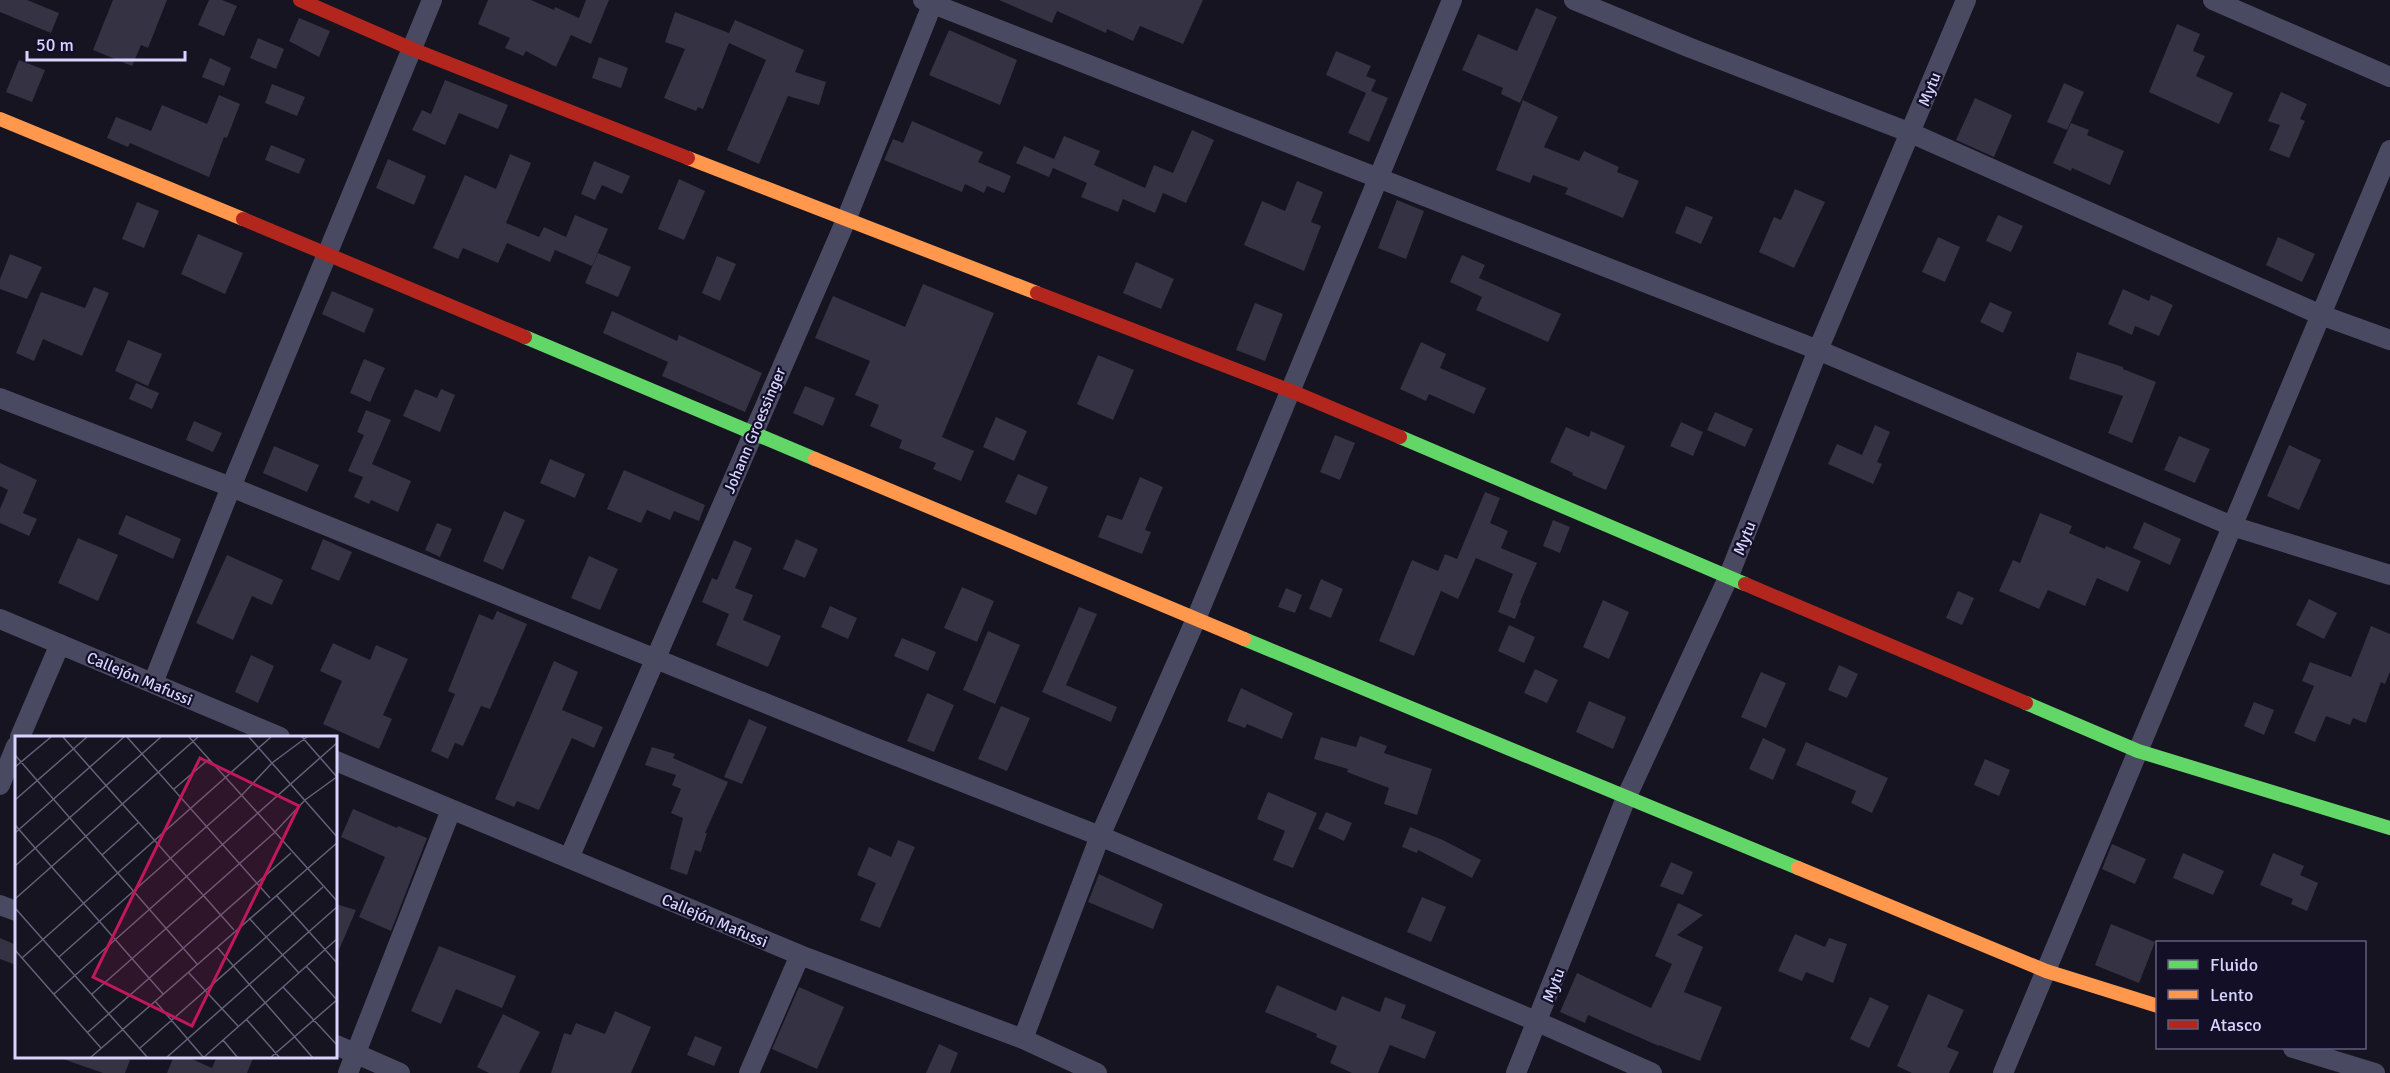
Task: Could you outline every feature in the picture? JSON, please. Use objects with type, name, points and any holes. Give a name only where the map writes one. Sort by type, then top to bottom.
[{"type":"street","points":[[300,0],[412,50],[1291,391],[2138,751],[2390,828]]},
{"type":"street","points":[[153,683],[231,487],[432,0]]},
{"type":"street","points":[[1023,1039],[1100,836],[1196,619],[1377,176],[1452,0]]},
{"type":"street","points":[[1574,0],[1688,47],[1911,133],[2321,315],[2390,340]]},
{"type":"street","name":"Mytu","points":[[1516,1073],[1626,798],[1728,578],[1818,350],[1965,0]]},
{"type":"street","points":[[2213,0],[2390,77]]},
{"type":"street","points":[[930,1],[1818,350],[2232,526],[2390,575]]},
{"type":"street","name":"Johann Groessinger","points":[[569,858],[846,220],[930,1]]},
{"type":"street","points":[[0,119],[328,254],[1196,619],[2046,971],[2156,1006]]},
{"type":"street","points":[[2003,1073],[2390,150]]},
{"type":"street","points":[[0,398],[231,487],[1100,836],[1538,1022],[1652,1073]]},
{"type":"street","name":"Callejón Mafussi","points":[[0,619],[278,736]]},
{"type":"street","points":[[20,736],[60,644]]},
{"type":"street","points":[[0,785],[15,748]]},
{"type":"street","name":"Callejón Mafussi","points":[[338,762],[800,955],[1023,1039],[1097,1073]]},
{"type":"street","points":[[348,1073],[451,810]]},
{"type":"street","points":[[0,904],[15,911]]},
{"type":"street","points":[[749,1073],[800,955]]},
{"type":"street","points":[[338,1046],[400,1073]]},
{"type":"street","points":[[2299,1049],[2375,1073]]},
{"type":"building","points":[[0,0],[27,0],[59,13],[51,33],[0,12]]},
{"type":"building","points":[[113,0],[167,0],[148,48],[141,45],[132,66],[93,50]]},
{"type":"building","points":[[209,0],[222,0],[237,6],[224,36],[198,25]]},
{"type":"building","points":[[488,0],[531,0],[554,10],[555,7],[579,18],[586,0],[609,0],[591,44],[571,35],[556,67],[526,51],[523,56],[505,48],[510,38],[478,24]]},
{"type":"building","points":[[999,0],[1203,0],[1183,44],[1140,26],[1133,41],[1107,29],[1106,33],[1057,11],[1052,23]]},
{"type":"building","points":[[1536,8],[1557,17],[1520,103],[1501,94],[1503,88],[1462,70],[1478,34],[1517,51]]},
{"type":"building","points":[[675,12],[729,33],[735,20],[804,50],[795,72],[826,82],[819,105],[788,96],[759,164],[727,150],[766,60],[729,43],[703,109],[698,107],[696,111],[664,98],[685,49],[665,42]]},
{"type":"building","points":[[299,18],[330,31],[319,57],[289,41]]},
{"type":"building","points":[[2177,24],[2200,34],[2193,51],[2205,56],[2196,76],[2233,93],[2219,124],[2149,92]]},
{"type":"building","points":[[949,30],[1017,60],[1000,105],[929,75]]},
{"type":"building","points":[[258,38],[284,49],[276,69],[250,58]]},
{"type":"building","points":[[1336,51],[1371,66],[1366,76],[1376,80],[1371,91],[1388,98],[1369,142],[1348,133],[1366,93],[1326,75]]},
{"type":"building","points":[[599,57],[628,68],[621,88],[592,78]]},
{"type":"building","points":[[210,58],[231,68],[224,86],[202,77]]},
{"type":"building","points":[[19,60],[45,70],[32,102],[6,92]]},
{"type":"building","points":[[445,80],[508,105],[498,129],[459,113],[445,145],[412,130],[422,110],[431,114]]},
{"type":"building","points":[[2064,83],[2084,92],[2067,130],[2047,122]]},
{"type":"building","points":[[272,84],[305,97],[297,116],[265,103]]},
{"type":"building","points":[[2281,92],[2307,104],[2300,119],[2305,121],[2289,158],[2269,150],[2280,125],[2268,121]]},
{"type":"building","points":[[219,95],[240,104],[227,138],[224,137],[209,177],[130,143],[128,147],[107,138],[116,117],[151,131],[162,105],[207,124]]},
{"type":"building","points":[[1975,98],[2012,115],[1994,157],[1956,140]]},
{"type":"building","points":[[1523,100],[1558,117],[1544,147],[1579,161],[1584,151],[1619,167],[1617,172],[1639,181],[1623,218],[1565,194],[1568,188],[1533,175],[1530,183],[1496,170]]},
{"type":"building","points":[[912,121],[983,152],[978,162],[1011,176],[1004,193],[987,186],[984,193],[965,184],[962,192],[884,160],[893,139],[903,143]]},
{"type":"building","points":[[2071,123],[2089,130],[2087,135],[2124,151],[2110,185],[2072,168],[2071,171],[2053,163]]},
{"type":"building","points":[[1192,130],[1214,140],[1186,203],[1163,193],[1155,213],[1123,199],[1118,212],[1081,197],[1087,183],[1053,168],[1049,177],[1016,163],[1024,146],[1054,159],[1064,136],[1100,151],[1094,165],[1145,188],[1154,165],[1173,173]]},
{"type":"building","points":[[271,145],[305,159],[299,174],[265,160]]},
{"type":"building","points":[[510,154],[531,163],[506,223],[539,237],[544,227],[566,237],[575,215],[608,229],[592,266],[555,250],[550,262],[507,243],[498,263],[463,248],[458,259],[433,248],[465,175],[496,189]]},
{"type":"building","points":[[388,159],[426,176],[414,205],[376,188]]},
{"type":"building","points":[[594,161],[630,176],[622,194],[602,185],[595,200],[581,194]]},
{"type":"building","points":[[679,179],[705,191],[684,240],[658,229]]},
{"type":"building","points":[[1297,181],[1323,192],[1311,222],[1321,226],[1304,271],[1244,245],[1262,201],[1285,211]]},
{"type":"building","points":[[1795,189],[1825,202],[1794,268],[1759,252],[1774,217],[1781,220]]},
{"type":"building","points":[[1397,200],[1424,211],[1406,259],[1378,248]]},
{"type":"building","points":[[137,202],[159,211],[144,248],[122,239]]},
{"type":"building","points":[[1686,206],[1713,217],[1701,244],[1675,233]]},
{"type":"building","points":[[1998,215],[2023,226],[2011,252],[1986,241]]},
{"type":"building","points":[[198,234],[243,253],[225,294],[181,274]]},
{"type":"building","points":[[1938,237],[1960,247],[1945,282],[1922,272]]},
{"type":"building","points":[[2278,237],[2315,254],[2302,282],[2266,265]]},
{"type":"building","points":[[598,253],[631,267],[618,297],[585,283]]},
{"type":"building","points":[[10,254],[42,267],[27,299],[0,289],[0,279]]},
{"type":"building","points":[[1462,255],[1485,265],[1479,278],[1561,314],[1548,342],[1476,310],[1482,297],[1450,282]]},
{"type":"building","points":[[717,256],[736,264],[720,301],[702,293]]},
{"type":"building","points":[[1136,262],[1174,279],[1161,309],[1123,293]]},
{"type":"building","points":[[923,284],[994,313],[942,437],[974,451],[961,481],[933,469],[936,463],[899,448],[902,440],[870,426],[879,405],[855,395],[870,361],[815,338],[833,296],[905,327]]},
{"type":"building","points":[[94,287],[109,293],[82,356],[43,339],[34,361],[16,353],[41,292],[85,308]]},
{"type":"building","points":[[2123,289],[2149,301],[2151,295],[2173,305],[2159,336],[2135,326],[2132,335],[2108,324]]},
{"type":"building","points":[[332,291],[374,309],[364,333],[322,314]]},
{"type":"building","points":[[1990,302],[2012,312],[2003,333],[1980,322]]},
{"type":"building","points":[[1255,303],[1283,314],[1265,361],[1236,350]]},
{"type":"building","points":[[612,311],[677,341],[679,335],[762,373],[745,412],[662,376],[668,362],[603,333]]},
{"type":"building","points":[[128,340],[162,354],[148,386],[115,371]]},
{"type":"building","points":[[1421,342],[1446,354],[1440,368],[1486,388],[1474,414],[1429,394],[1426,401],[1400,389]]},
{"type":"building","points":[[2077,352],[2123,367],[2123,369],[2156,382],[2132,443],[2108,433],[2123,396],[2069,379]]},
{"type":"building","points":[[1098,355],[1134,370],[1113,420],[1077,404]]},
{"type":"building","points":[[364,359],[385,368],[370,402],[350,393]]},
{"type":"building","points":[[136,383],[159,393],[152,409],[129,399]]},
{"type":"building","points":[[805,386],[835,398],[823,426],[793,413]]},
{"type":"building","points":[[415,389],[437,398],[441,389],[455,395],[440,432],[403,416]]},
{"type":"building","points":[[366,410],[391,420],[372,464],[411,481],[398,512],[371,500],[369,504],[354,497],[363,477],[348,471],[364,435],[357,432]]},
{"type":"building","points":[[1715,412],[1753,429],[1745,447],[1707,430]]},
{"type":"building","points":[[996,417],[1027,431],[1014,461],[983,447]]},
{"type":"building","points":[[194,421],[222,433],[213,452],[186,440]]},
{"type":"building","points":[[1681,422],[1703,432],[1693,456],[1670,446]]},
{"type":"building","points":[[1875,425],[1890,432],[1877,462],[1882,464],[1873,484],[1828,464],[1837,444],[1862,455]]},
{"type":"building","points":[[1566,427],[1589,437],[1591,431],[1625,446],[1606,490],[1550,462]]},
{"type":"building","points":[[1335,435],[1355,443],[1340,480],[1320,472]]},
{"type":"building","points":[[2179,436],[2210,449],[2195,483],[2164,470]]},
{"type":"building","points":[[2289,445],[2321,460],[2299,510],[2267,496]]},
{"type":"building","points":[[274,446],[319,465],[307,492],[263,473]]},
{"type":"building","points":[[550,459],[585,474],[575,498],[540,483]]},
{"type":"building","points":[[0,463],[37,480],[23,513],[37,519],[29,536],[0,523],[0,509],[8,490],[0,486]]},
{"type":"building","points":[[624,470],[705,505],[699,521],[674,511],[670,520],[647,510],[641,523],[607,509]]},
{"type":"building","points":[[1018,474],[1048,487],[1036,515],[1005,502]]},
{"type":"building","points":[[1140,477],[1163,487],[1145,530],[1151,532],[1142,554],[1098,537],[1107,515],[1122,520]]},
{"type":"building","points":[[1485,492],[1500,498],[1490,523],[1508,531],[1501,548],[1537,563],[1515,619],[1498,612],[1513,574],[1476,558],[1458,599],[1441,591],[1414,656],[1379,641],[1412,560],[1438,571],[1445,554],[1457,559]]},
{"type":"building","points":[[504,511],[525,520],[503,570],[483,561]]},
{"type":"building","points":[[2040,513],[2072,526],[2069,533],[2105,549],[2106,546],[2141,561],[2128,592],[2097,578],[2085,606],[2048,590],[2039,609],[1999,591],[2013,560],[2020,563]]},
{"type":"building","points":[[126,515],[181,539],[173,559],[118,534]]},
{"type":"building","points":[[1553,520],[1570,527],[1560,553],[1543,546]]},
{"type":"building","points":[[2144,522],[2181,539],[2170,565],[2133,548]]},
{"type":"building","points":[[437,523],[452,529],[440,557],[425,550]]},
{"type":"building","points":[[78,538],[118,555],[98,601],[58,583]]},
{"type":"building","points":[[323,539],[352,552],[339,581],[311,569]]},
{"type":"building","points":[[796,539],[818,549],[805,578],[783,569]]},
{"type":"building","points":[[734,540],[752,548],[735,588],[753,595],[743,620],[781,636],[768,667],[716,645],[729,614],[702,602],[712,578],[717,580]]},
{"type":"building","points":[[227,555],[283,580],[272,605],[252,596],[233,640],[196,623]]},
{"type":"building","points":[[589,556],[618,569],[600,610],[571,598]]},
{"type":"building","points":[[1321,579],[1343,589],[1331,618],[1309,609]]},
{"type":"building","points":[[962,587],[994,601],[977,642],[944,628]]},
{"type":"building","points":[[1286,588],[1302,595],[1295,613],[1278,607]]},
{"type":"building","points":[[1958,591],[1974,598],[1962,625],[1946,618]]},
{"type":"building","points":[[2309,599],[2337,613],[2324,639],[2296,625]]},
{"type":"building","points":[[1603,600],[1629,612],[1609,659],[1583,647]]},
{"type":"building","points":[[830,606],[857,618],[848,639],[821,627]]},
{"type":"building","points":[[1079,607],[1097,614],[1066,685],[1117,707],[1111,722],[1042,692]]},
{"type":"building","points":[[497,611],[527,624],[490,709],[481,706],[463,746],[455,743],[448,759],[431,751],[455,694],[448,691],[479,614],[493,620]]},
{"type":"building","points":[[1509,625],[1535,637],[1524,663],[1498,651]]},
{"type":"building","points":[[2371,626],[2390,634],[2390,672],[2385,684],[2381,682],[2366,723],[2353,718],[2350,725],[2326,716],[2315,742],[2294,733],[2314,686],[2302,681],[2310,662],[2351,677]]},
{"type":"building","points":[[988,631],[1020,645],[995,704],[963,690]]},
{"type":"building","points":[[902,638],[936,652],[928,671],[894,656]]},
{"type":"building","points":[[333,643],[370,660],[376,645],[408,659],[383,715],[392,719],[379,749],[323,724],[342,681],[320,671]]},
{"type":"building","points":[[251,655],[274,666],[258,703],[235,692]]},
{"type":"building","points":[[554,661],[578,672],[562,710],[603,727],[594,748],[572,738],[539,810],[517,801],[514,807],[495,799]]},
{"type":"building","points":[[1839,665],[1858,674],[1847,698],[1828,690]]},
{"type":"building","points":[[1535,669],[1558,680],[1547,703],[1524,693]]},
{"type":"building","points":[[1761,672],[1786,683],[1766,728],[1741,717]]},
{"type":"building","points":[[1241,688],[1293,713],[1282,739],[1247,724],[1245,728],[1227,721]]},
{"type":"building","points":[[927,693],[954,705],[934,752],[907,741]]},
{"type":"building","points":[[1589,701],[1626,717],[1613,749],[1576,732]]},
{"type":"building","points":[[2254,702],[2274,710],[2264,735],[2244,726]]},
{"type":"building","points":[[1001,706],[1030,718],[1007,771],[978,759]]},
{"type":"building","points":[[749,719],[767,727],[742,784],[724,777]]},
{"type":"building","points":[[1360,736],[1387,746],[1384,753],[1432,769],[1417,815],[1384,804],[1389,788],[1347,772],[1348,769],[1314,759],[1321,737],[1356,747]]},
{"type":"building","points":[[1763,738],[1786,749],[1773,780],[1749,769]]},
{"type":"building","points":[[1806,742],[1888,778],[1872,813],[1851,803],[1856,791],[1796,765]]},
{"type":"building","points":[[652,747],[675,754],[673,758],[728,782],[705,833],[707,833],[701,852],[695,850],[687,875],[670,869],[683,818],[671,813],[681,789],[672,785],[676,775],[645,765]]},
{"type":"building","points":[[1985,759],[2010,770],[1999,796],[1974,785]]},
{"type":"building","points":[[1268,792],[1317,813],[1293,868],[1273,860],[1285,831],[1257,819]]},
{"type":"building","points":[[353,809],[427,838],[391,931],[359,917],[385,857],[341,837]]},
{"type":"building","points":[[1326,812],[1352,823],[1344,841],[1318,829]]},
{"type":"building","points":[[1410,827],[1443,840],[1481,860],[1472,878],[1418,850],[1417,853],[1402,847]]},
{"type":"building","points":[[898,840],[915,847],[880,928],[860,920],[876,883],[857,875],[869,847],[891,857]]},
{"type":"building","points":[[2112,844],[2146,859],[2135,884],[2102,869]]},
{"type":"building","points":[[2183,853],[2224,871],[2213,895],[2173,878]]},
{"type":"building","points":[[2273,853],[2304,866],[2300,875],[2318,883],[2307,911],[2291,904],[2293,899],[2260,885]]},
{"type":"building","points":[[1671,862],[1693,872],[1683,895],[1660,886]]},
{"type":"building","points":[[1099,874],[1163,904],[1153,929],[1088,902]]},
{"type":"building","points":[[1422,897],[1446,907],[1431,942],[1407,932]]},
{"type":"building","points":[[1678,903],[1703,915],[1677,935],[1703,947],[1684,992],[1722,1007],[1700,1061],[1588,1015],[1585,1023],[1560,1012],[1577,973],[1651,1008],[1672,964],[1655,956]]},
{"type":"building","points":[[338,905],[356,910],[338,952]]},
{"type":"building","points":[[2111,924],[2155,942],[2139,983],[2095,965]]},
{"type":"building","points":[[1795,934],[1825,947],[1829,938],[1847,944],[1833,983],[1806,972],[1802,981],[1778,971]]},
{"type":"building","points":[[0,938],[15,945],[15,965],[0,959]]},
{"type":"building","points":[[439,946],[516,976],[502,1008],[456,989],[441,1024],[411,1011]]},
{"type":"building","points":[[1277,985],[1336,1011],[1342,996],[1380,1012],[1385,997],[1406,1005],[1401,1018],[1436,1032],[1425,1059],[1390,1045],[1378,1073],[1352,1073],[1330,1063],[1337,1046],[1316,1037],[1317,1034],[1265,1012]]},
{"type":"building","points":[[799,987],[844,1007],[817,1069],[772,1049]]},
{"type":"building","points":[[1928,994],[1964,1010],[1947,1047],[1959,1052],[1949,1073],[1912,1073],[1897,1066]]},
{"type":"building","points":[[1870,997],[1889,1006],[1869,1048],[1850,1039]]},
{"type":"building","points":[[615,1011],[651,1027],[631,1073],[551,1073],[564,1033],[571,1035],[576,1023],[605,1034]]},
{"type":"building","points":[[503,1014],[540,1032],[519,1073],[489,1073],[477,1067]]},
{"type":"building","points":[[695,1036],[722,1047],[714,1066],[687,1055]]},
{"type":"building","points":[[939,1044],[958,1053],[950,1073],[926,1073]]},
{"type":"building","points":[[125,1058],[130,1060],[125,1073],[103,1073],[63,1059]]},
{"type":"building","points":[[173,1058],[190,1058],[212,1068],[216,1058],[253,1058],[247,1073],[167,1073]]},
{"type":"traffic: fast","points":[[525,337],[815,459]]},
{"type":"traffic: fast","points":[[1400,437],[1745,584]]},
{"type":"traffic: fast","points":[[1244,639],[1798,868]]},
{"type":"traffic: fast","points":[[2026,703],[2138,751],[2390,828]]},
{"type":"traffic: slow","points":[[0,119],[243,219]]},
{"type":"traffic: slow","points":[[688,158],[1037,293]]},
{"type":"traffic: slow","points":[[815,459],[1244,639]]},
{"type":"traffic: slow","points":[[1798,868],[2046,971],[2156,1005]]},
{"type":"traffic: jam","points":[[300,0],[412,49],[688,158]]},
{"type":"traffic: jam","points":[[243,219],[525,337]]},
{"type":"traffic: jam","points":[[1037,293],[1291,391],[1400,437]]},
{"type":"traffic: jam","points":[[1745,584],[2026,703]]}]
